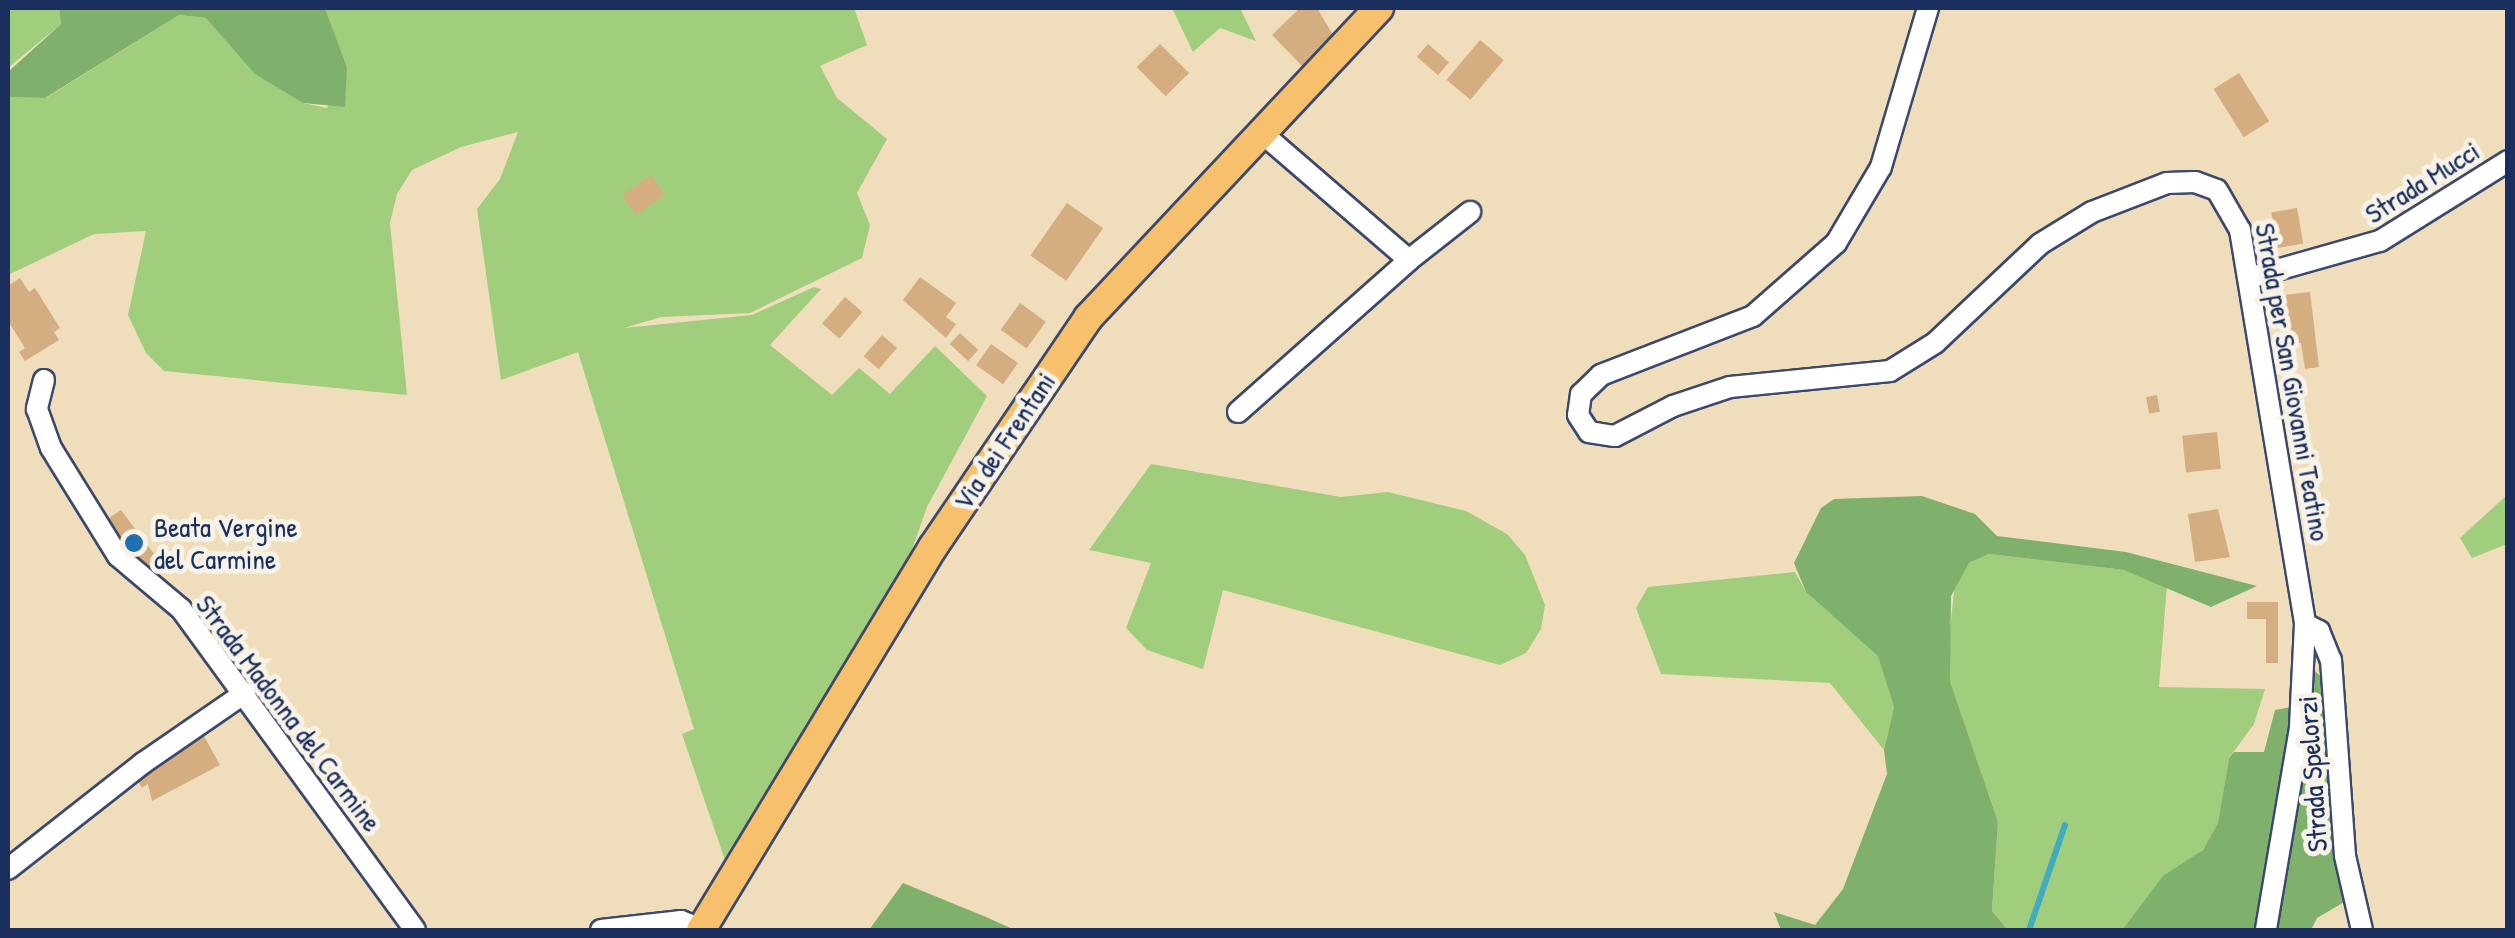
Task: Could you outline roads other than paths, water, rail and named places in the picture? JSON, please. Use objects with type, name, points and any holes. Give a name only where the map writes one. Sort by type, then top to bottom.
[{"type":"main road","name":"Via dei Frentani","points":[[702,930],[878,636],[1061,354],[1127,270],[1379,8]]},
{"type":"street","name":"Strada per San Giovanni Teatino","points":[[1928,8],[1881,167],[1836,242],[1752,316],[1601,374],[1578,402],[1584,428],[1615,436],[1673,406],[1730,387],[1890,371],[1935,343],[2014,265],[2066,226],[2115,199],[2167,183],[2207,184],[2227,199],[2250,278],[2305,624],[2300,728],[2266,930]]},
{"type":"street","points":[[1262,133],[1409,260]]},
{"type":"street","name":"Strada Mucci","points":[[2250,278],[2380,242],[2508,162]]},
{"type":"street","points":[[1238,412],[1409,260],[1470,212]]},
{"type":"street","name":"Strada Madonna del Carmine","points":[[44,380],[37,408],[80,500],[118,556],[182,609],[415,930]]},
{"type":"street","name":"Strada Spelorzi","points":[[2305,624],[2319,631],[2331,660],[2345,856],[2362,930]]},
{"type":"street","points":[[8,869],[142,762],[245,693]]},
{"type":"street","points":[[601,930],[681,921],[702,930]]},
{"type":"waterway","points":[[2029,930],[2065,825]]},
{"type":"place","name":"Beata Vergine del Carmine","points":[[134,543]]}]
